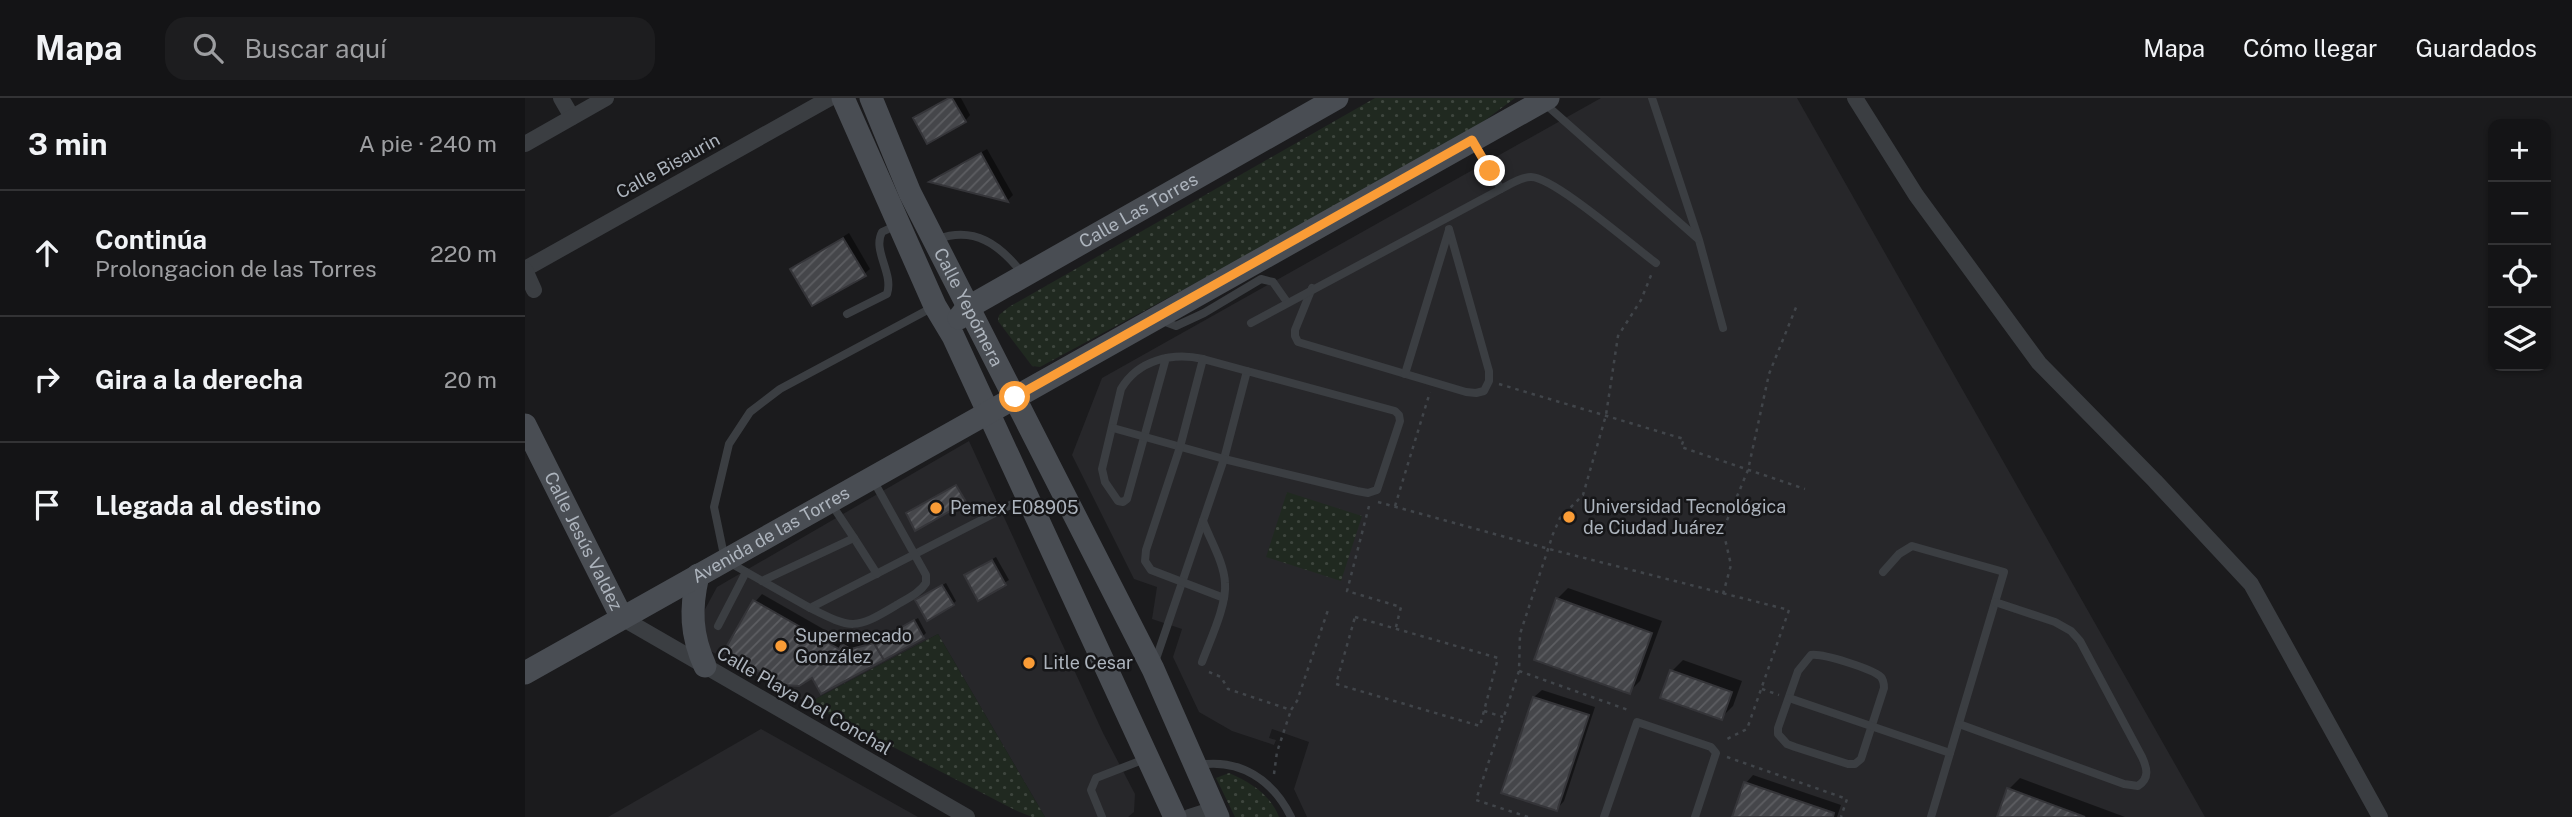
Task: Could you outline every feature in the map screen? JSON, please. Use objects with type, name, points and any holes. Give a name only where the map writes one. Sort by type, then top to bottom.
[{"type":"main road","name":"Calle Yepómera","points":[[843,98],[897,225],[935,306],[953,336],[1175,817]]},
{"type":"main road","name":"Calle Yepómera","points":[[871,98],[910,193],[1153,669],[1216,813]]},
{"type":"main road","name":"Calle Las Torres","points":[[967,308],[1337,98]]},
{"type":"main road","name":"Avenida de las Torres","points":[[525,673],[1545,99]]},
{"type":"main road","points":[[953,336],[958,320],[967,308]]},
{"type":"main road","name":"Calle Jesús Valdez","points":[[525,425],[621,618]]},
{"type":"main road","points":[[698,575],[691,614],[693,631],[705,666]]},
{"type":"street","points":[[561,98],[572,117]]},
{"type":"street","points":[[525,144],[606,98]]},
{"type":"street","name":"Calle Bisaurin","points":[[525,270],[830,98]]},
{"type":"street","points":[[1855,98],[1916,195],[2039,363],[2251,584],[2380,817]]},
{"type":"street","points":[[525,270],[534,290]]},
{"type":"street","name":"Calle Playa Del Conchal","points":[[621,618],[967,817]]},
{"type":"street","points":[[1189,817],[1216,813]]},
{"type":"lane","points":[[1652,98],[1699,240],[1723,328]]},
{"type":"lane","points":[[1545,99],[1699,240]]},
{"type":"lane","points":[[1472,140],[1501,189]]},
{"type":"lane","points":[[1251,323],[1520,179],[1531,177],[1541,178],[1559,189],[1655,263]]},
{"type":"lane","points":[[1405,374],[1454,214]]},
{"type":"lane","points":[[847,314],[887,293],[889,283],[879,237],[882,232],[897,225]]},
{"type":"lane","points":[[1312,288],[1295,330],[1299,342],[1433,382],[1476,393],[1484,391],[1489,381],[1473,308],[1449,229]]},
{"type":"lane","points":[[933,240],[949,235],[965,235],[993,243],[1007,254],[1024,275]]},
{"type":"lane","points":[[1156,318],[1176,326],[1204,313],[1261,279],[1273,282],[1287,302]]},
{"type":"lane","points":[[872,477],[926,575],[923,589],[869,621],[847,624],[810,608],[725,560],[714,507],[729,443],[750,412],[780,389],[935,306]]},
{"type":"lane","points":[[1113,428],[1144,437],[1224,459],[1357,491],[1373,492],[1380,486],[1397,429],[1399,415],[1395,411],[1188,356],[1166,358],[1139,369],[1127,378],[1121,389],[1102,469],[1103,476],[1118,501],[1127,499],[1144,437],[1166,358]]},
{"type":"lane","points":[[1203,359],[1180,447],[1146,550],[1145,562],[1151,570],[1224,598]]},
{"type":"lane","points":[[1153,669],[1224,459],[1247,372]]},
{"type":"lane","points":[[810,608],[1026,497]]},
{"type":"lane","points":[[829,501],[877,574]]},
{"type":"lane","points":[[1202,662],[1224,598],[1226,584],[1223,569],[1203,521]]},
{"type":"lane","points":[[762,581],[854,538]]},
{"type":"lane","points":[[1882,572],[1899,554],[1912,546],[2004,572],[1931,817]]},
{"type":"lane","points":[[717,626],[746,572]]},
{"type":"lane","points":[[1959,724],[2124,784],[2138,786],[2144,782],[2147,769],[2142,757],[2075,635],[2055,622],[1996,602]]},
{"type":"lane","points":[[1811,655],[1823,655],[1881,677],[1884,688],[1861,759],[1855,764],[1787,744],[1778,734],[1778,728],[1789,698],[1798,671],[1811,655]]},
{"type":"lane","points":[[1789,698],[1950,753]]},
{"type":"lane","points":[[1604,817],[1637,722],[1714,750],[1695,817]]},
{"type":"lane","points":[[1102,817],[1091,790],[1096,778],[1147,758]]},
{"type":"lane","points":[[1194,766],[1209,763],[1236,766],[1272,786],[1291,817]]},
{"type":"path","points":[[1528,817],[1476,800],[1518,671],[1520,634],[1549,549],[1560,518],[1583,495],[1606,415],[1618,336],[1641,300],[1655,263]]},
{"type":"path","points":[[1723,594],[1731,565],[1723,530],[1748,470],[1767,382],[1797,305]]},
{"type":"path","points":[[1489,381],[1684,439],[1681,447],[1805,489]]},
{"type":"path","points":[[1395,507],[1433,382]]},
{"type":"path","points":[[1396,628],[1401,607],[1347,591],[1371,500],[1789,610],[1747,729],[1714,750]]},
{"type":"path","points":[[1272,786],[1277,752],[1328,610]]},
{"type":"path","points":[[1355,617],[1498,658],[1484,711],[1480,726],[1336,684],[1355,617]]},
{"type":"path","points":[[1202,662],[1204,668],[1221,677],[1228,689],[1291,710]]},
{"type":"path","points":[[1518,671],[1639,713],[1637,722]]},
{"type":"path","points":[[1761,688],[1789,698]]},
{"type":"path","points":[[1484,711],[1503,717]]},
{"type":"path","points":[[1714,750],[1847,799],[1841,817]]},
{"type":"shaded area","points":[[1375,98],[1515,98],[1453,144],[1040,367],[1032,366],[998,321],[999,315],[1009,307]]},
{"type":"shaded area","name":"Universidad Tecnológica de Ciudad Juárez","points":[[1601,98],[1797,98],[2205,817],[1307,817],[1294,789],[1309,742],[1272,729],[1269,738],[1276,740],[1274,745],[1232,731],[1199,712],[1173,657],[1182,629],[1152,619],[1157,587],[1134,579],[1072,455],[1102,378]]},
{"type":"shaded area","points":[[969,441],[1103,733],[1135,794],[1134,812],[1128,817],[1045,817],[938,634],[808,703],[701,646],[696,626],[717,587]]},
{"type":"shaded area","points":[[1287,492],[1362,516],[1341,581],[1266,557]]},
{"type":"shaded area","points":[[938,634],[1045,817],[1032,817],[1015,810],[808,703]]},
{"type":"shaded area","points":[[761,729],[918,817],[608,817]]},
{"type":"shaded area","points":[[1229,773],[1259,790],[1271,802],[1279,817],[1235,817],[1216,778]]},
{"type":"building","points":[[952,98],[966,122],[927,144],[913,118]]},
{"type":"building","points":[[981,153],[1008,202],[929,182]]},
{"type":"building","points":[[843,238],[866,276],[812,306],[790,269]]},
{"type":"building","name":"Pemex E08905","points":[[956,485],[966,502],[915,531],[906,513]]},
{"type":"building","points":[[992,560],[1006,585],[978,601],[964,575]]},
{"type":"building","points":[[942,585],[954,605],[927,621],[915,600]]},
{"type":"building","points":[[1556,598],[1652,633],[1630,694],[1534,660]]},
{"type":"building","name":"Supermecado González","points":[[753,600],[839,649],[842,644],[851,649],[874,643],[884,660],[821,694],[812,678],[799,686],[783,685],[724,651]]},
{"type":"building","points":[[914,620],[924,638],[884,660],[874,643]]},
{"type":"building","points":[[1670,670],[1732,692],[1722,720],[1660,698]]},
{"type":"building","points":[[1533,697],[1589,715],[1557,811],[1501,793]]},
{"type":"building","points":[[1744,782],[1834,813],[1833,817],[1732,817]]},
{"type":"building","points":[[2007,788],[2085,817],[1997,817]]},
{"type":"place","name":"Pemex E08905","points":[[936,508]]},
{"type":"place","name":"Universidad Tecnológica de Ciudad Juárez","points":[[1569,517]]},
{"type":"place","name":"Supermecado González","points":[[781,646]]},
{"type":"place","name":"Litle Cesar","points":[[1029,663]]},
{"type":"route","points":[[1015,397],[1472,140],[1490,171]]}]
